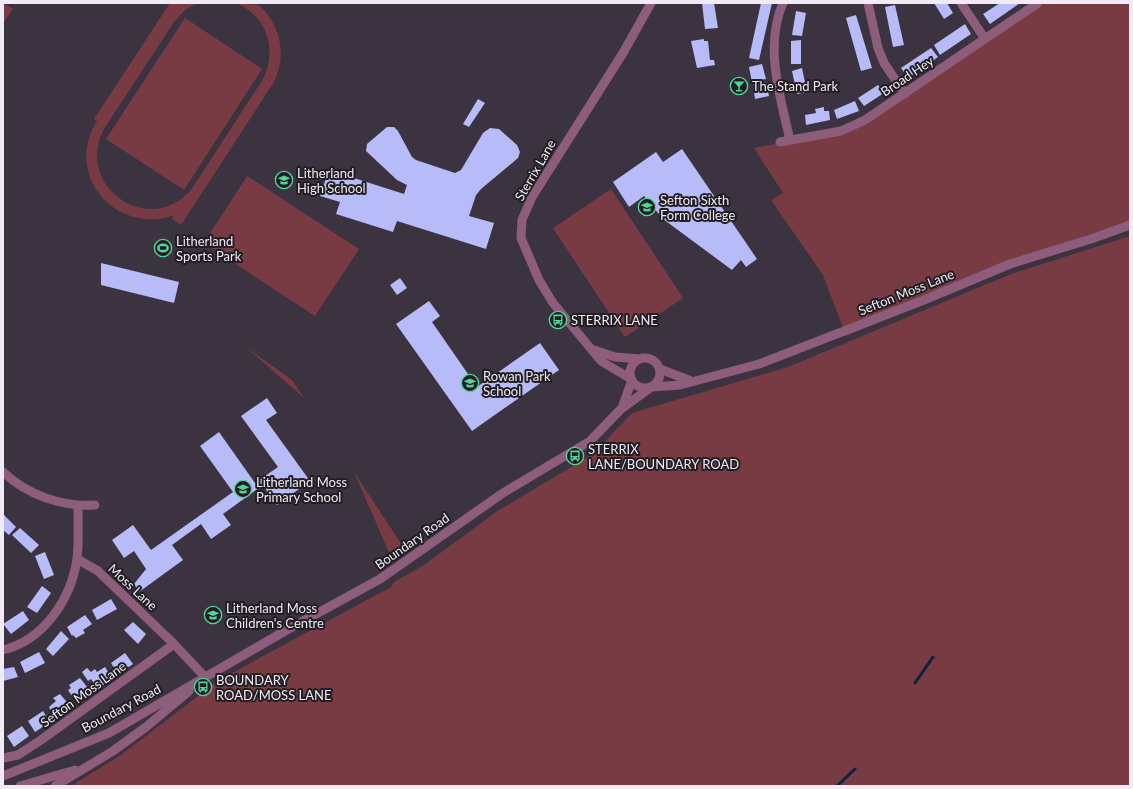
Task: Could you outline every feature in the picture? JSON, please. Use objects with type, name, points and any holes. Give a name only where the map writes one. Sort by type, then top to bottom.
[{"type":"street","name":"Sterrix Lane","points":[[632,379],[601,361],[594,350],[553,303],[538,280],[521,238],[522,220],[532,198],[622,53],[651,3]]},
{"type":"street","points":[[783,3],[776,22],[774,49],[781,102],[790,140]]},
{"type":"street","points":[[868,3],[878,48],[884,63],[905,94]]},
{"type":"street","points":[[961,3],[985,38]]},
{"type":"street","name":"Broad Hey","points":[[780,142],[830,133],[852,127],[905,94],[1038,3]]},
{"type":"street","name":"Sefton Moss Lane","points":[[650,387],[680,385],[759,364],[924,300],[1010,264],[1094,238],[1130,225]]},
{"type":"street","points":[[594,350],[615,357],[651,359],[655,361],[660,369],[660,378],[650,387],[641,388],[632,379],[631,369],[636,361],[640,359]]},
{"type":"street","points":[[660,369],[691,381]]},
{"type":"street","name":"Boundary Road","points":[[621,409],[632,379]]},
{"type":"street","name":"Boundary Road","points":[[3,776],[109,733],[205,677],[380,579],[503,493],[590,441],[621,409],[650,387]]},
{"type":"street","points":[[3,472],[31,493],[78,506],[95,505]]},
{"type":"street","points":[[3,650],[12,648],[36,634],[57,612],[69,589],[77,559],[78,506]]},
{"type":"street","name":"Moss Lane","points":[[77,559],[98,571],[174,644],[205,677]]},
{"type":"street","name":"Sefton Moss Lane","points":[[3,758],[18,755],[41,740],[174,644]]},
{"type":"street","name":"Boundary Road","points":[[55,786],[146,727],[205,677]]},
{"type":"street","points":[[20,786],[88,766]]},
{"type":"shaded area","points":[[3,3],[13,9],[3,23]]},
{"type":"shaded area","points":[[170,3],[198,3],[185,10],[174,22],[104,129],[97,151],[99,170],[108,187],[122,200],[139,207],[158,209],[176,202],[193,187],[263,79],[269,57],[267,35],[255,16],[247,9],[236,3],[259,5],[266,13],[277,31],[281,51],[278,72],[274,82],[181,225],[172,219],[174,215],[153,219],[133,217],[115,209],[101,196],[91,180],[87,161],[88,141],[97,121],[94,119]]},
{"type":"shaded area","points":[[1038,3],[1130,3],[1130,228],[1008,269],[846,336],[823,275],[771,200],[783,193],[754,148],[841,131]]},
{"type":"shaded area","points":[[185,18],[262,69],[184,190],[106,139]]},
{"type":"shaded area","points":[[247,176],[359,249],[315,316],[204,243]]},
{"type":"shaded area","points":[[611,189],[683,298],[625,337],[553,228]]},
{"type":"shaded area","points":[[1130,236],[1130,786],[71,786],[121,755],[219,680],[391,587],[394,582],[424,565],[496,512],[593,454],[632,413],[788,367],[1011,274]]},
{"type":"shaded area","points":[[246,347],[292,380],[304,398]]},
{"type":"shaded area","points":[[354,472],[400,542],[401,551],[391,557]]},
{"type":"building","points":[[702,3],[714,3],[718,28],[705,29]]},
{"type":"building","points":[[761,3],[772,3],[759,60],[749,58]]},
{"type":"building","points":[[934,3],[947,3],[953,13],[944,19]]},
{"type":"building","points":[[1000,3],[1020,3],[990,24],[983,14]]},
{"type":"building","points":[[895,5],[904,45],[893,47],[885,7]]},
{"type":"building","points":[[796,11],[806,13],[802,36],[792,35]]},
{"type":"building","points":[[856,15],[872,68],[861,71],[846,18]]},
{"type":"building","points":[[965,24],[971,34],[940,55],[934,45]]},
{"type":"building","points":[[704,39],[704,41],[708,41],[710,60],[714,60],[715,65],[697,68],[691,41]]},
{"type":"building","points":[[801,40],[801,64],[791,64],[791,41]]},
{"type":"building","points":[[931,48],[938,57],[908,78],[901,68]]},
{"type":"building","points":[[762,64],[766,79],[752,82],[749,67]]},
{"type":"building","points":[[802,68],[807,92],[797,94],[792,71]]},
{"type":"building","points":[[766,82],[769,96],[755,99],[753,84]]},
{"type":"building","points":[[878,85],[884,93],[864,106],[858,98]]},
{"type":"building","points":[[478,99],[485,103],[469,127],[463,124]]},
{"type":"building","points":[[855,101],[859,111],[837,119],[834,110]]},
{"type":"building","points":[[824,107],[824,111],[829,111],[830,120],[806,125],[805,115],[816,113],[815,109]]},
{"type":"building","points":[[387,127],[394,127],[398,131],[412,157],[416,160],[455,173],[461,170],[483,133],[490,128],[499,129],[517,145],[520,152],[518,158],[481,189],[476,195],[469,216],[494,223],[486,249],[397,221],[393,232],[336,214],[340,202],[320,196],[329,170],[404,194],[407,185],[397,180],[366,151],[367,144]]},
{"type":"building","points":[[682,149],[757,259],[746,267],[741,260],[732,270],[663,219],[644,196],[629,207],[613,182],[656,152],[663,162]]},
{"type":"building","points":[[101,263],[179,282],[174,303],[101,285]]},
{"type":"building","points":[[400,278],[407,288],[397,295],[390,285]]},
{"type":"building","points":[[429,301],[440,316],[432,322],[477,387],[540,343],[559,370],[472,431],[396,324]]},
{"type":"building","points":[[267,398],[277,413],[266,420],[310,481],[277,505],[263,485],[223,514],[231,525],[211,539],[201,524],[172,545],[183,560],[139,592],[134,584],[146,569],[134,551],[124,558],[112,540],[133,525],[151,550],[233,492],[200,446],[219,432],[255,483],[278,467],[241,416]]},
{"type":"building","points":[[3,514],[16,527],[9,535],[3,530]]},
{"type":"building","points":[[20,528],[39,545],[31,553],[12,535]]},
{"type":"building","points":[[45,552],[54,575],[44,579],[35,556]]},
{"type":"building","points":[[42,586],[51,593],[37,613],[27,607]]},
{"type":"building","points":[[111,599],[117,609],[97,620],[92,610]]},
{"type":"building","points":[[23,611],[29,620],[11,634],[3,624]]},
{"type":"building","points":[[85,615],[92,624],[83,630],[85,633],[76,638],[73,635],[72,636],[67,627]]},
{"type":"building","points":[[133,622],[146,634],[138,644],[124,630]]},
{"type":"building","points":[[61,631],[69,639],[53,656],[46,649]]},
{"type":"building","points":[[39,652],[45,663],[25,673],[20,662]]},
{"type":"building","points":[[125,653],[133,664],[118,674],[111,663]]},
{"type":"building","points":[[14,667],[18,677],[3,681],[3,669]]},
{"type":"building","points":[[105,667],[112,678],[98,689],[91,679],[88,681],[82,672],[87,668],[91,672],[95,669],[97,672]]},
{"type":"building","points":[[80,678],[91,692],[77,703],[68,690],[71,688],[69,685]]},
{"type":"building","points":[[60,694],[71,707],[56,718],[49,707],[56,701],[53,698]]},
{"type":"building","points":[[43,711],[50,722],[35,732],[28,721]]},
{"type":"building","points":[[22,726],[29,736],[14,747],[7,736]]},
{"type":"waterway","points":[[915,683],[933,657]]},
{"type":"waterway","points":[[837,786],[855,769]]},
{"type":"place","name":"The Stand Park","points":[[739,86]]},
{"type":"place","name":"Litherland High School","points":[[284,180]]},
{"type":"place","name":"Sefton Sixth Form College","points":[[647,207]]},
{"type":"place","name":"Litherland Sports Park","points":[[163,248]]},
{"type":"place","name":"STERRIX LANE","points":[[558,320]]},
{"type":"place","name":"Rowan Park School","points":[[470,383]]},
{"type":"place","name":"STERRIX LANE/BOUNDARY ROAD","points":[[575,456]]},
{"type":"place","name":"Litherland Moss Primary School","points":[[243,489]]},
{"type":"place","name":"Litherland Moss Children's Centre","points":[[213,615]]},
{"type":"place","name":"BOUNDARY ROAD/MOSS LANE","points":[[203,687]]}]
